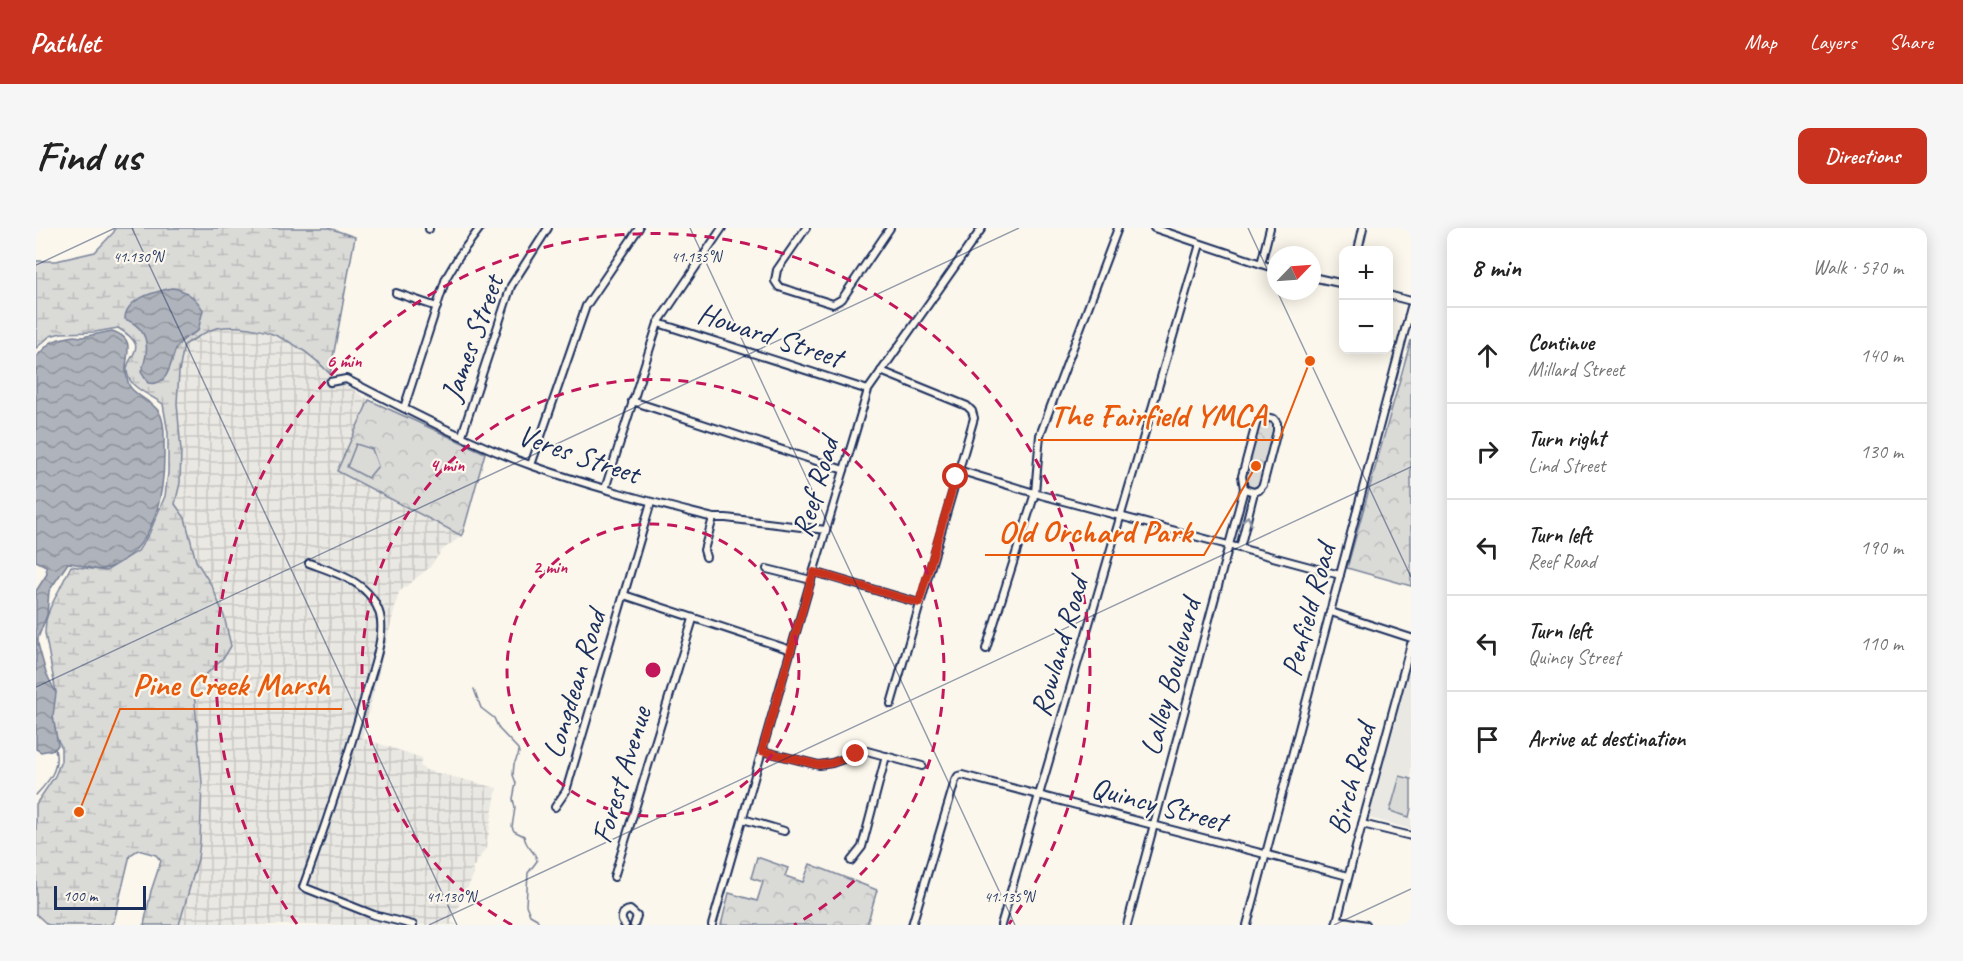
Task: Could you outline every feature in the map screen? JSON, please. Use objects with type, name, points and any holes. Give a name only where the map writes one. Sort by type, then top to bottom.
[{"type":"street","points":[[404,408],[446,278],[480,228]]},
{"type":"street","name":"James Street","points":[[462,435],[511,286],[548,228]]},
{"type":"street","points":[[531,465],[586,306],[639,228]]},
{"type":"street","points":[[605,489],[658,323],[722,228]]},
{"type":"street","points":[[806,228],[777,270],[775,281],[779,287],[833,304],[842,299],[890,228]]},
{"type":"street","name":"Reef Road","points":[[712,925],[868,390],[982,228]]},
{"type":"street","points":[[986,649],[1035,493],[1040,435],[1118,228]]},
{"type":"street","points":[[1154,228],[1267,266]]},
{"type":"street","points":[[1261,264],[1270,228]]},
{"type":"street","points":[[1359,246],[1363,228]]},
{"type":"street","name":"Rowland Road","points":[[1000,925],[1200,244]]},
{"type":"street","points":[[1321,279],[1339,283]]},
{"type":"street","points":[[396,293],[437,307]]},
{"type":"street","points":[[1393,297],[1411,301]]},
{"type":"street","name":"Penfield Road","points":[[1247,925],[1411,307]]},
{"type":"street","name":"Howard Street","points":[[658,323],[868,390]]},
{"type":"street","points":[[881,371],[967,406],[974,418],[891,704]]},
{"type":"street","name":"Veres Street","points":[[330,382],[346,379],[462,435],[531,465],[605,489],[713,518],[826,530]]},
{"type":"street","points":[[632,401],[843,470]]},
{"type":"street","name":"Lalley Boulevard","points":[[1127,925],[1244,489],[1242,476],[1256,424],[1263,417],[1271,417],[1277,423],[1277,431],[1263,485],[1254,492]]},
{"type":"street","points":[[958,470],[1340,575]]},
{"type":"street","points":[[1240,548],[1254,492],[1244,489]]},
{"type":"street","name":"Longdean Road","points":[[555,807],[566,792],[651,502]]},
{"type":"street","points":[[706,557],[704,550],[713,518]]},
{"type":"street","points":[[309,563],[351,579],[365,590],[380,614],[381,631],[371,676],[333,806],[303,887],[374,915],[413,925]]},
{"type":"street","points":[[767,569],[811,580]]},
{"type":"street","points":[[814,572],[919,603]]},
{"type":"street","points":[[624,595],[791,650]]},
{"type":"street","points":[[1331,612],[1411,638]]},
{"type":"street","name":"Forest Avenue","points":[[614,877],[693,618]]},
{"type":"street","name":"Birch Road","points":[[1337,922],[1411,644]]},
{"type":"street","points":[[762,751],[819,765],[867,751],[922,766]]},
{"type":"street","points":[[851,861],[862,847],[886,756]]},
{"type":"street","name":"Quincy Street","points":[[912,925],[958,776],[966,776],[1348,876]]},
{"type":"street","points":[[743,819],[784,831]]},
{"type":"street","points":[[1362,824],[1411,836]]},
{"type":"street","points":[[625,925],[622,915],[625,911],[630,910],[637,916],[638,920],[634,925]]},
{"type":"street","points":[[1337,922],[1365,925]]},
{"type":"shaded area","points":[[214,328],[254,328],[289,342],[317,359],[330,374],[369,400],[338,471],[462,536],[442,550],[430,567],[399,592],[362,738],[422,758],[420,766],[426,770],[497,788],[486,848],[472,869],[474,874],[451,922],[460,925],[179,925],[198,859],[200,841],[202,783],[194,692],[191,689],[225,656],[212,586],[196,561],[185,518],[175,504],[180,483],[181,451],[177,403],[179,372],[184,345]]},
{"type":"shaded area","points":[[1411,665],[1411,829],[1369,818]]},
{"type":"green space","points":[[115,228],[329,228],[355,237],[330,374],[293,344],[264,331],[233,327],[217,328],[184,345],[177,403],[181,451],[180,483],[175,504],[185,518],[196,561],[212,586],[224,616],[231,646],[225,656],[191,689],[194,692],[202,783],[200,841],[198,859],[179,925],[144,925],[151,891],[161,861],[156,855],[138,850],[130,855],[114,921],[110,925],[48,925],[36,914],[36,804],[55,776],[61,761],[61,746],[45,724],[56,692],[45,633],[46,620],[71,566],[106,571],[138,551],[149,534],[165,496],[168,473],[168,433],[163,404],[139,389],[129,378],[128,364],[136,348],[135,342],[129,336],[118,328],[95,332],[61,333],[50,336],[36,348],[36,261],[56,261],[95,252]]},
{"type":"green space","points":[[1411,340],[1411,586],[1347,568]]},
{"type":"green space","points":[[369,400],[485,453],[462,536],[337,471]]},
{"type":"green space","points":[[1263,420],[1271,421],[1274,429],[1260,482],[1256,488],[1252,488],[1245,484],[1244,478],[1258,425]]},
{"type":"green space","points":[[356,444],[372,449],[378,466],[368,478],[347,467]]},
{"type":"green space","points":[[1400,776],[1411,779],[1409,817],[1390,811]]},
{"type":"green space","points":[[757,857],[788,868],[785,876],[803,882],[810,864],[877,890],[867,925],[721,925],[729,893],[757,901],[763,882],[751,878]]},
{"type":"water","points":[[172,288],[190,295],[203,310],[198,331],[180,343],[165,378],[155,383],[148,383],[141,372],[146,356],[146,341],[139,328],[125,319],[126,312],[142,297]]},
{"type":"water","points":[[112,331],[127,341],[126,369],[131,389],[156,408],[161,416],[164,434],[164,465],[159,501],[147,534],[137,548],[124,559],[103,569],[68,563],[49,591],[47,615],[38,644],[46,673],[56,693],[53,716],[58,745],[55,749],[41,752],[36,749],[36,591],[47,574],[46,566],[36,561],[36,357],[50,343],[59,339]]},
{"type":"waterway","points":[[474,689],[481,708],[494,718],[499,729],[518,749],[513,775],[516,783],[512,827],[514,831],[524,836],[537,861],[528,873],[526,905],[530,915],[537,919],[540,925]]},
{"type":"waterway","points":[[36,795],[55,769],[55,749]]},
{"type":"place","name":"The Fairfield YMCA","points":[[1310,361]]},
{"type":"place","name":"Old Orchard Park","points":[[1256,466]]},
{"type":"place","name":"Pine Creek Marsh","points":[[79,812]]},
{"type":"route","points":[[856,754],[832,763],[811,765],[762,751],[811,580],[814,572],[919,603],[956,477]]}]
